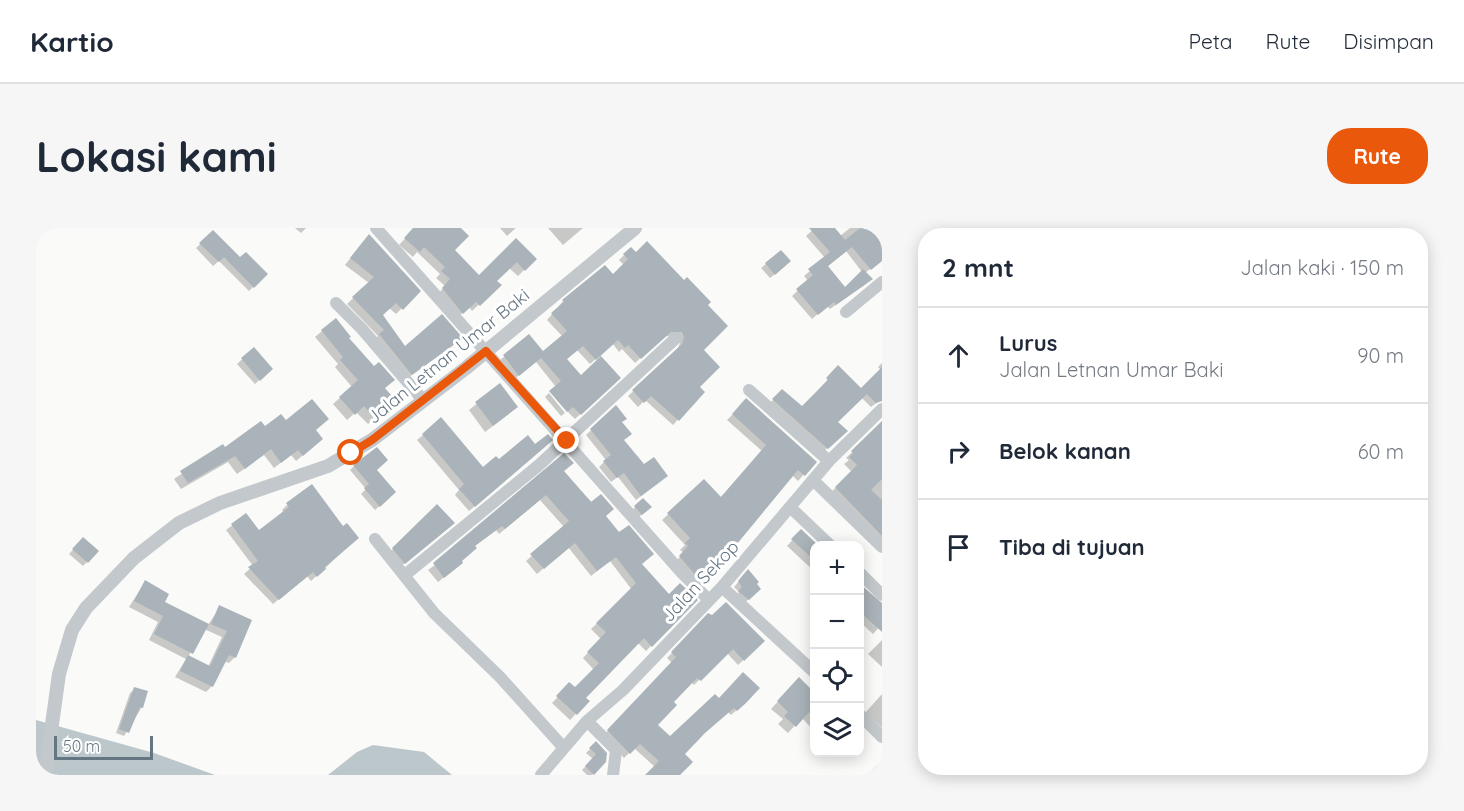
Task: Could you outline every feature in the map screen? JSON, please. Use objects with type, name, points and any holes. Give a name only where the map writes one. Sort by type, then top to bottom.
[{"type":"street","points":[[376,228],[682,573],[708,599]]},
{"type":"street","name":"Jalan Letnan Umar Baki","points":[[45,775],[59,674],[72,630],[86,608],[134,558],[179,523],[220,503],[328,466],[372,440],[486,351],[635,228]]},
{"type":"street","points":[[846,312],[882,282]]},
{"type":"street","points":[[336,303],[423,400]]},
{"type":"street","points":[[405,575],[567,441],[676,338]]},
{"type":"street","points":[[750,390],[829,461]]},
{"type":"street","name":"Jalan Sekop","points":[[541,775],[587,721],[623,690],[722,587],[829,461],[882,409]]},
{"type":"street","points":[[813,480],[882,547]]},
{"type":"street","points":[[791,508],[825,541]]},
{"type":"street","points":[[375,538],[434,613],[500,677],[563,747]]},
{"type":"street","points":[[864,577],[882,595]]},
{"type":"street","points":[[722,587],[810,668]]},
{"type":"street","points":[[864,719],[882,737]]},
{"type":"street","points":[[587,721],[616,750],[614,775]]},
{"type":"street","points":[[876,775],[882,769]]},
{"type":"shaded area","points":[[36,720],[154,753],[215,775],[36,775]]},
{"type":"shaded area","points":[[373,745],[424,752],[452,775],[328,775],[357,752]]},
{"type":"building","points":[[413,228],[461,228],[469,236],[455,250],[479,275],[516,238],[537,259],[525,271],[517,262],[497,281],[502,285],[480,306],[476,302],[463,314],[442,288],[450,279],[441,271],[445,267],[424,247],[420,252],[404,238]]},
{"type":"building","points":[[809,228],[835,228],[845,240],[860,228],[882,228],[882,261],[871,270],[852,247],[828,266],[845,287],[863,269],[873,279],[836,305],[834,302],[818,315],[796,289],[813,275],[808,269],[830,252]]},
{"type":"building","points":[[213,230],[240,257],[246,252],[268,274],[254,288],[224,257],[219,262],[199,243]]},
{"type":"building","points":[[369,234],[421,291],[403,310],[396,303],[383,315],[405,346],[442,314],[463,338],[412,375],[379,334],[384,330],[352,297],[374,277],[350,258]]},
{"type":"building","points":[[647,241],[684,280],[687,277],[711,302],[708,305],[728,326],[704,350],[720,367],[700,387],[705,392],[679,421],[651,396],[644,403],[632,390],[682,344],[684,337],[682,332],[671,332],[641,359],[628,345],[625,348],[618,340],[596,360],[583,346],[567,359],[581,375],[601,356],[621,378],[581,415],[573,407],[567,412],[549,391],[561,381],[541,358],[519,376],[503,355],[529,334],[543,351],[567,331],[551,313],[564,302],[562,300],[605,265],[613,274],[628,259],[623,254],[631,247],[636,252]]},
{"type":"building","points":[[781,250],[791,261],[775,275],[765,263]]},
{"type":"building","points":[[336,318],[351,337],[349,338],[374,366],[379,362],[395,380],[385,388],[396,401],[375,419],[364,406],[355,415],[339,397],[358,380],[340,360],[343,357],[321,330]]},
{"type":"building","points":[[254,347],[273,369],[260,381],[241,358]]},
{"type":"building","points":[[838,365],[867,394],[838,422],[848,431],[828,449],[772,399],[782,389],[802,406],[828,380],[826,378]]},
{"type":"building","points":[[882,367],[882,401],[876,403],[861,388]]},
{"type":"building","points":[[500,383],[518,407],[493,426],[475,402]]},
{"type":"building","points":[[746,398],[817,462],[805,476],[798,470],[727,556],[699,579],[679,556],[688,546],[685,543],[690,538],[667,513],[704,479],[721,497],[766,445],[732,414]]},
{"type":"building","points":[[312,399],[329,419],[316,430],[323,439],[303,456],[298,450],[281,463],[271,449],[245,469],[235,456],[188,483],[180,471],[223,444],[225,447],[261,421],[265,426],[281,414],[286,420]]},
{"type":"building","points":[[616,405],[627,419],[622,422],[632,434],[624,440],[644,464],[654,457],[668,476],[641,496],[624,473],[617,478],[603,461],[611,455],[590,429]]},
{"type":"building","points":[[441,417],[483,467],[496,456],[499,459],[528,435],[535,444],[548,434],[553,440],[475,507],[459,489],[464,484],[422,434]]},
{"type":"building","points":[[882,421],[882,479],[871,490],[882,500],[882,536],[835,487],[857,465],[849,457],[853,453],[851,451]]},
{"type":"building","points":[[377,447],[388,460],[377,470],[396,492],[380,507],[364,488],[369,484],[353,465]]},
{"type":"building","points":[[564,453],[574,463],[564,471],[591,502],[601,494],[614,509],[606,516],[619,532],[629,525],[654,554],[642,564],[669,594],[680,583],[698,600],[652,647],[644,638],[586,698],[590,701],[577,715],[556,696],[569,682],[575,687],[599,663],[587,652],[606,632],[596,623],[636,583],[616,557],[597,571],[575,543],[544,569],[530,554],[569,521],[546,495],[505,529],[502,526],[475,546],[477,548],[462,561],[463,563],[444,578],[433,563]]},
{"type":"building","points":[[312,484],[343,526],[347,523],[359,538],[325,567],[326,569],[317,577],[313,572],[279,600],[248,567],[258,561],[231,524],[246,513],[259,530],[289,507],[286,503]]},
{"type":"building","points":[[643,498],[652,507],[642,515],[634,506]]},
{"type":"building","points":[[437,504],[455,523],[405,564],[392,548]]},
{"type":"building","points":[[801,529],[814,541],[810,541],[810,556],[791,539]]},
{"type":"building","points":[[83,537],[99,551],[88,563],[72,549]]},
{"type":"building","points":[[748,569],[759,582],[757,584],[761,589],[749,600],[738,591],[742,587],[738,581]]},
{"type":"building","points":[[145,580],[169,594],[165,602],[209,624],[193,654],[154,634],[163,616],[134,601]]},
{"type":"building","points":[[864,587],[882,603],[882,632],[864,616]]},
{"type":"building","points":[[726,602],[765,641],[744,661],[733,649],[701,681],[697,678],[674,702],[677,705],[658,725],[670,736],[715,694],[719,698],[743,672],[760,688],[737,711],[734,708],[705,733],[685,754],[693,762],[680,775],[645,775],[659,761],[640,744],[630,754],[607,730],[676,657],[671,652],[708,613],[712,615]]},
{"type":"building","points":[[219,605],[252,620],[236,658],[229,655],[213,687],[180,671],[188,655],[210,666],[227,631],[211,624]]},
{"type":"building","points":[[799,677],[810,688],[810,713],[796,727],[784,716],[788,712],[777,701]]},
{"type":"building","points":[[134,687],[148,691],[143,708],[140,707],[129,733],[119,729]]},
{"type":"building","points":[[596,741],[607,753],[606,762],[594,775],[585,766],[596,754],[589,748]]},
{"type":"route","points":[[351,453],[372,440],[486,351],[567,441]]}]
